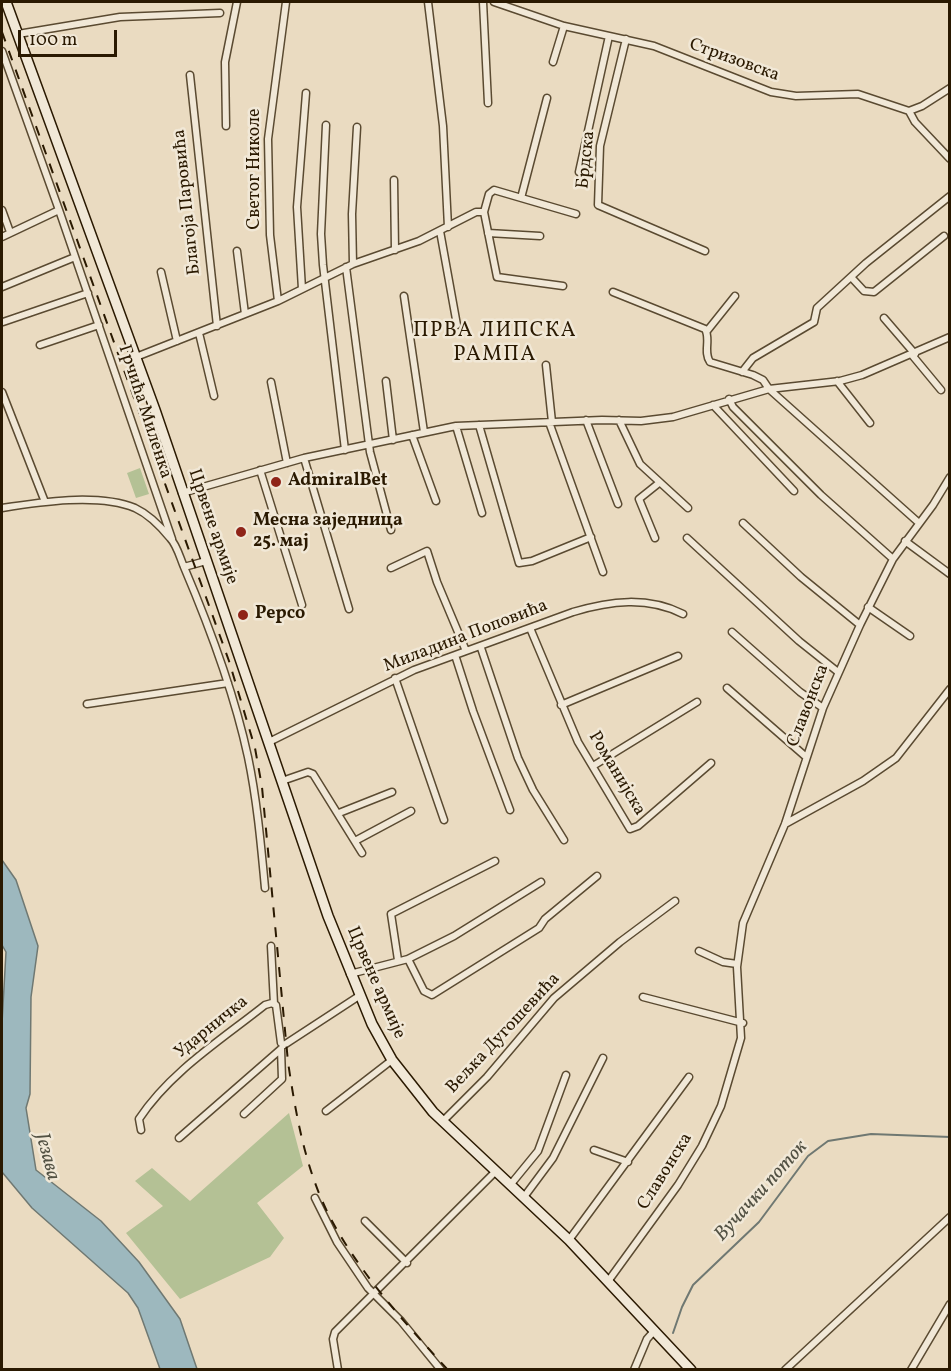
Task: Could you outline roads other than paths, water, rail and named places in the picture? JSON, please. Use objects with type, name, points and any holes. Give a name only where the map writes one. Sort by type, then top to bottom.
[{"type":"main road","name":"Црвене армије","points":[[6,2],[136,357],[282,782],[359,996],[392,1060],[442,1122],[569,1240],[691,1370]]},
{"type":"street","points":[[226,126],[225,62],[237,2]]},
{"type":"street","name":"Светог Николе","points":[[278,301],[270,235],[268,140],[286,2]]},
{"type":"street","points":[[428,2],[443,126],[448,227]]},
{"type":"street","points":[[483,2],[488,102]]},
{"type":"street","name":"Стризовска","points":[[494,2],[564,26],[654,46],[771,93],[796,96],[858,94],[909,111]]},
{"type":"street","points":[[18,34],[120,17],[220,13]]},
{"type":"street","points":[[553,62],[564,26]]},
{"type":"street","points":[[579,172],[609,36]]},
{"type":"street","name":"Брдска","points":[[626,39],[600,146],[598,205],[705,251]]},
{"type":"street","name":"Грчића Миленка","points":[[2,51],[172,539],[205,616],[228,682],[249,759],[265,888]]},
{"type":"street","name":"Благоја Паровића","points":[[190,75],[217,326]]},
{"type":"street","points":[[950,88],[922,106],[909,111],[915,122],[950,159]]},
{"type":"street","points":[[302,289],[297,207],[306,93]]},
{"type":"street","points":[[521,198],[547,98]]},
{"type":"street","points":[[326,125],[321,234],[324,278],[345,450]]},
{"type":"street","points":[[353,264],[352,214],[357,127]]},
{"type":"street","points":[[394,180],[395,250]]},
{"type":"street","points":[[563,286],[497,277],[484,212],[491,191],[576,214]]},
{"type":"street","points":[[742,372],[753,358],[814,322],[816,310],[851,277],[950,196]]},
{"type":"street","points":[[2,210],[10,232]]},
{"type":"street","points":[[2,237],[59,210]]},
{"type":"street","points":[[136,357],[278,301],[346,267],[440,231],[476,212],[484,212]]},
{"type":"street","points":[[440,231],[458,325]]},
{"type":"street","points":[[488,232],[540,236]]},
{"type":"street","points":[[851,277],[864,291],[874,292],[944,237]]},
{"type":"street","points":[[237,251],[245,314]]},
{"type":"street","points":[[2,286],[75,257]]},
{"type":"street","points":[[346,267],[370,446],[391,530]]},
{"type":"street","points":[[161,272],[177,341]]},
{"type":"street","points":[[613,292],[707,331]]},
{"type":"street","points":[[3,322],[88,294]]},
{"type":"street","points":[[404,296],[424,432]]},
{"type":"street","points":[[735,296],[707,331],[708,360],[763,380],[769,389],[919,524]]},
{"type":"street","points":[[884,318],[941,390]]},
{"type":"street","points":[[40,345],[99,325]]},
{"type":"street","points":[[199,333],[214,396]]},
{"type":"street","points":[[182,492],[304,458],[370,446],[456,426],[586,420],[641,421],[673,417],[769,389],[837,381],[861,375],[914,355],[950,337]]},
{"type":"street","points":[[546,365],[551,422],[603,572]]},
{"type":"street","points":[[386,381],[393,440]]},
{"type":"street","points":[[837,381],[870,423]]},
{"type":"street","points":[[271,382],[286,463]]},
{"type":"street","points":[[2,392],[45,502]]},
{"type":"street","points":[[729,399],[734,407],[821,495],[893,559]]},
{"type":"street","points":[[713,405],[794,491]]},
{"type":"street","points":[[586,420],[618,504]]},
{"type":"street","points":[[619,420],[640,464],[688,508]]},
{"type":"street","points":[[479,424],[519,563],[532,561],[591,537]]},
{"type":"street","points":[[456,426],[482,513]]},
{"type":"street","points":[[412,435],[436,501]]},
{"type":"street","points":[[304,458],[349,609]]},
{"type":"street","points":[[260,470],[302,604]]},
{"type":"street","name":"Славонска","points":[[609,1280],[678,1185],[702,1146],[721,1106],[736,1062],[742,1023],[737,964],[742,924],[785,824],[805,756],[823,708],[868,607],[893,559],[950,477]]},
{"type":"street","points":[[655,538],[639,501],[659,483]]},
{"type":"street","points":[[2,508],[45,502],[102,501],[126,505],[144,513],[172,539]]},
{"type":"street","points":[[743,523],[801,577],[860,625]]},
{"type":"street","points":[[687,537],[799,641],[838,672]]},
{"type":"street","points":[[905,541],[950,574]]},
{"type":"street","points":[[391,568],[427,551],[436,582],[466,651]]},
{"type":"street","points":[[183,567],[206,561]]},
{"type":"street","name":"Миладина Поповића","points":[[269,742],[395,678],[594,606],[616,603],[653,603],[683,614]]},
{"type":"street","points":[[868,607],[910,636]]},
{"type":"street","name":"Романијска","points":[[530,628],[561,705],[621,816],[632,829],[711,763]]},
{"type":"street","points":[[732,632],[800,692],[823,708]]},
{"type":"street","points":[[482,648],[516,751],[533,790],[564,840]]},
{"type":"street","points":[[455,655],[510,810]]},
{"type":"street","points":[[561,705],[678,656]]},
{"type":"street","points":[[395,678],[444,820]]},
{"type":"street","points":[[87,704],[228,682]]},
{"type":"street","points":[[727,688],[805,756]]},
{"type":"street","points":[[785,824],[863,781],[896,759],[950,688]]},
{"type":"street","points":[[593,766],[697,702]]},
{"type":"street","points":[[282,782],[310,772],[339,813],[362,853]]},
{"type":"street","points":[[339,813],[392,792]]},
{"type":"street","points":[[355,841],[411,811]]},
{"type":"street","points":[[398,960],[391,914],[495,861]]},
{"type":"street","points":[[408,959],[424,991],[432,994],[538,928],[545,918],[597,876]]},
{"type":"street","points":[[350,974],[408,959],[454,936],[541,882]]},
{"type":"street","name":"Вељка Дугошевића","points":[[442,1122],[487,1077],[554,998],[620,942],[675,901]]},
{"type":"street","points":[[271,946],[274,1004]]},
{"type":"street","points":[[699,951],[723,962],[737,964]]},
{"type":"street","points":[[179,1137],[282,1047],[359,996]]},
{"type":"street","points":[[643,997],[742,1023]]},
{"type":"street","name":"Ударничка","points":[[141,1130],[139,1119],[150,1102],[168,1084],[265,1005],[274,1004],[282,1047],[282,1079],[244,1114]]},
{"type":"street","points":[[524,1197],[553,1158],[603,1058]]},
{"type":"street","name":"Црвене армије","points":[[326,1111],[392,1060]]},
{"type":"street","points":[[511,1184],[538,1151],[566,1075]]},
{"type":"street","points":[[569,1240],[689,1077]]},
{"type":"street","points":[[594,1150],[628,1162]]},
{"type":"street","points":[[338,1370],[334,1335],[496,1171]]},
{"type":"street","points":[[315,1198],[337,1242],[374,1295],[401,1321],[441,1370]]},
{"type":"street","points":[[785,1370],[950,1217]]},
{"type":"street","points":[[365,1221],[407,1263]]},
{"type":"street","points":[[911,1370],[950,1304]]},
{"type":"street","points":[[634,1370],[647,1340],[655,1330]]},
{"type":"water","points":[[2,860],[16,880],[38,946],[31,997],[30,1094],[26,1108],[36,1170],[101,1221],[139,1262],[180,1319],[197,1369],[160,1369],[138,1308],[128,1293],[32,1208],[2,1172],[2,1023],[6,952],[2,945]]},
{"type":"waterway","name":"Вучачки поток","points":[[673,1333],[693,1285],[759,1222],[808,1156],[828,1141],[871,1134],[950,1137]]},
{"type":"railway","points":[[2,32],[229,661],[255,748],[262,787],[288,1062],[299,1123],[315,1184],[332,1221],[357,1261],[401,1317],[448,1370]]},
{"type":"place","name":"AdmiralBet","points":[[276,482]]},
{"type":"place","name":"Месна заједница 25. мај","points":[[241,532]]},
{"type":"place","name":"Pepco","points":[[243,615]]},
{"type":"district","name":"ПРВА ЛИПСКА РАМПА","points":[[495,344]]},
{"type":"water label","name":"Језава","points":[[46,1157]]}]
